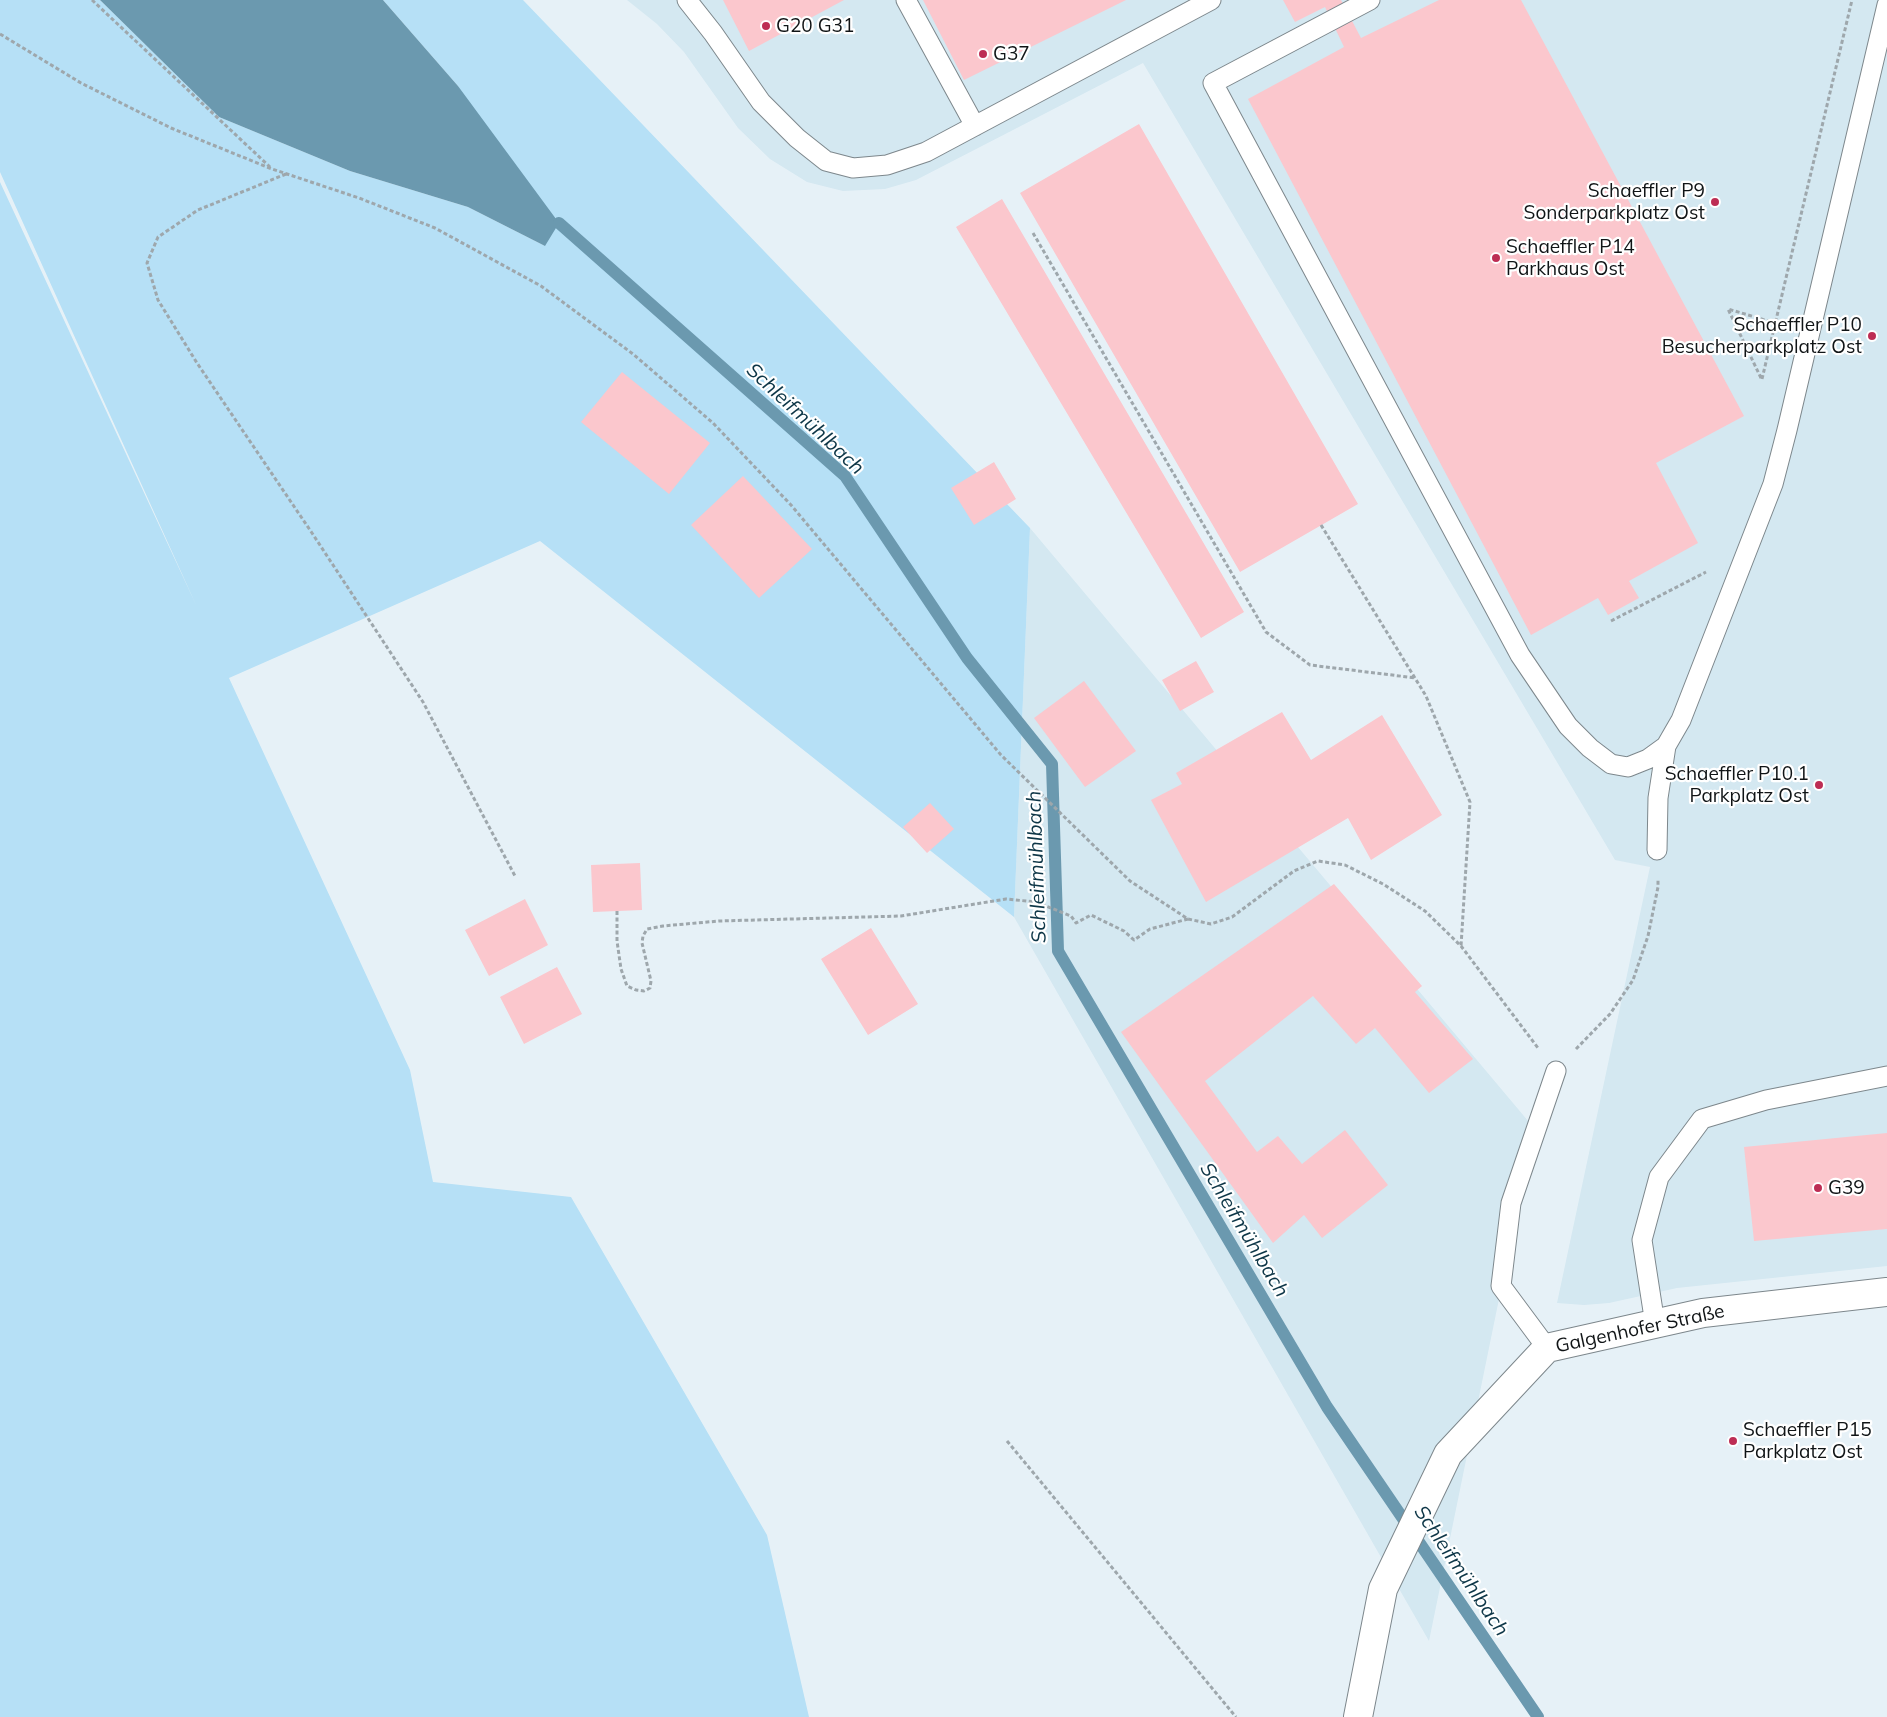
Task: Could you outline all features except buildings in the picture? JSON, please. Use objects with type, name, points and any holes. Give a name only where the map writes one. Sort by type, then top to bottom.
[{"type":"street","name":"Galgenhofer Straße","points":[[1358,1717],[1383,1589],[1448,1454],[1547,1348],[1703,1313],[1887,1292]]},
{"type":"lane","points":[[687,0],[713,33],[761,102],[797,138],[826,161],[853,168],[887,165],[926,152],[1211,0]]},
{"type":"lane","points":[[906,0],[975,126]]},
{"type":"lane","points":[[1370,0],[1213,84],[1520,655],[1544,691],[1568,726],[1590,748],[1611,764],[1628,767],[1648,760],[1666,746]]},
{"type":"lane","points":[[1657,850],[1658,798],[1666,746],[1681,720],[1773,484],[1887,5]]},
{"type":"lane","points":[[1547,1348],[1501,1286],[1510,1203],[1556,1071]]},
{"type":"lane","points":[[1655,1324],[1642,1240],[1659,1177],[1702,1119],[1766,1100],[1887,1076]]},
{"type":"path","points":[[92,0],[272,169]]},
{"type":"path","points":[[1762,379],[1852,0]]},
{"type":"path","points":[[0,34],[81,83],[171,128],[272,169],[359,198],[435,228],[541,286],[633,354],[713,423],[792,506],[1001,755],[1130,881],[1188,919],[1211,924],[1232,917],[1294,871],[1318,861],[1346,866],[1384,884],[1425,912],[1461,946],[1556,1071],[1610,1014],[1634,980],[1648,936],[1658,887],[1657,850]]},
{"type":"path","points":[[287,174],[198,210],[158,237],[147,263],[158,300],[197,363],[423,702],[516,876]]},
{"type":"path","points":[[1033,233],[1266,632],[1310,665],[1416,678]]},
{"type":"path","points":[[1775,323],[1728,309],[1787,430]]},
{"type":"path","points":[[1321,525],[1426,696],[1470,802],[1461,946]]},
{"type":"path","points":[[1611,620],[1746,551]]},
{"type":"path","points":[[617,911],[617,941],[621,970],[627,986],[644,991],[650,988],[648,966],[642,943],[647,929],[719,921],[901,916],[1006,899],[1036,902],[1071,916],[1076,923],[1090,915],[1124,931],[1134,940],[1150,929],[1188,919]]},
{"type":"path","points":[[1008,1441],[1236,1717]]},
{"type":"shaded area","points":[[0,0],[100,0],[219,117],[350,171],[468,207],[545,246],[458,86],[383,0],[523,0],[1030,528],[1014,917],[540,541],[229,678],[410,1070],[433,1182],[571,1197],[767,1535],[809,1717],[0,1717],[0,182],[197,607],[0,172]]},
{"type":"shaded area","points":[[100,0],[383,0],[458,86],[559,223],[545,246],[468,207],[350,171],[219,117]]},
{"type":"shaded area","points":[[627,0],[1887,0],[1887,1266],[1677,1288],[1609,1303],[1584,1305],[1557,1303],[1650,867],[1615,860],[1143,63],[916,180],[885,189],[843,191],[807,182],[770,159],[738,128],[684,52],[657,24]]},
{"type":"shaded area","points":[[1030,528],[1534,1128],[1429,1641],[1014,917]]},
{"type":"waterway","name":"Schleifmühlbach","points":[[559,223],[845,476],[967,658],[1052,764],[1058,951],[1327,1407],[1538,1717]]},
{"type":"place","name":"G20 G31","points":[[766,26]]},
{"type":"place","name":"G37","points":[[983,54]]},
{"type":"place","name":"Schaeffler P9 Sonderparkplatz Ost","points":[[1715,202]]},
{"type":"place","name":"Schaeffler P14 Parkhaus Ost","points":[[1496,258]]},
{"type":"place","name":"Schaeffler P10 Besucherparkplatz Ost","points":[[1872,336]]},
{"type":"place","name":"Schaeffler P10.1 Parkplatz Ost","points":[[1819,785]]},
{"type":"place","name":"G39","points":[[1818,1188]]},
{"type":"place","name":"Schaeffler P15 Parkplatz Ost","points":[[1733,1441]]}]
